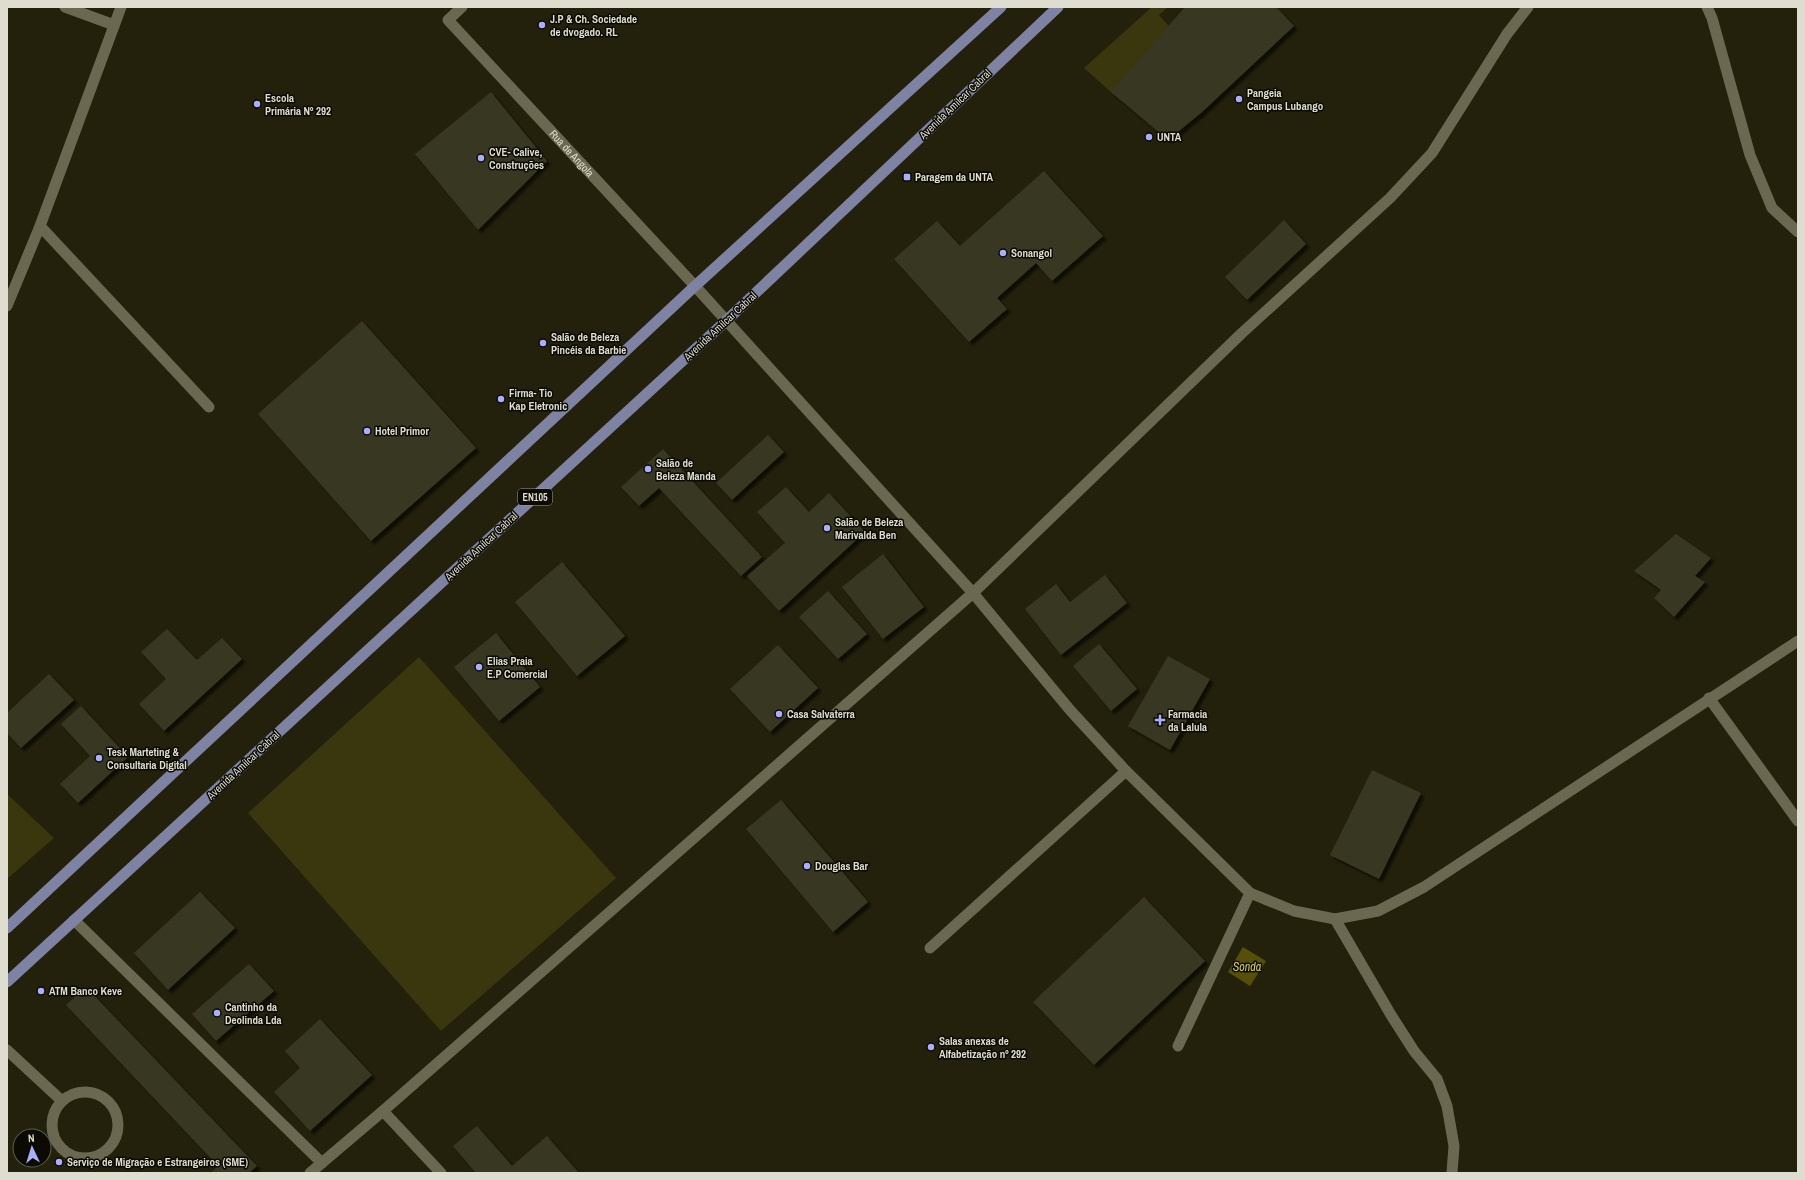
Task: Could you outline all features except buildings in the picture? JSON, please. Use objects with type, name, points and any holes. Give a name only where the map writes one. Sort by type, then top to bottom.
[{"type":"main road","points":[[7,928],[696,286],[1001,7]]},
{"type":"main road","name":"Avenida Amílcar Cabral","points":[[7,982],[727,320],[1058,7]]},
{"type":"street","points":[[65,7],[114,25]]},
{"type":"street","points":[[7,306],[40,226],[122,7]]},
{"type":"street","name":"Rua de Angola","points":[[462,7],[448,20],[727,320],[973,593],[1070,710],[1126,771],[1250,893]]},
{"type":"street","points":[[310,1173],[383,1111],[973,593],[1242,332],[1390,198],[1432,153],[1507,34],[1528,7]]},
{"type":"street","points":[[1707,7],[1712,18],[1750,155],[1772,208],[1798,232]]},
{"type":"street","points":[[40,226],[209,407]]},
{"type":"street","points":[[1178,1046],[1250,893],[1294,911],[1335,919],[1378,911],[1424,887],[1709,698],[1798,641]]},
{"type":"street","points":[[1709,698],[1798,821]]},
{"type":"street","points":[[930,948],[1126,771]]},
{"type":"street","points":[[1335,919],[1391,1015],[1414,1050],[1437,1079],[1447,1106],[1454,1146],[1452,1173]]},
{"type":"street","points":[[74,920],[322,1163]]},
{"type":"street","points":[[7,1050],[62,1101]]},
{"type":"street","points":[[82,1092],[94,1093],[104,1098],[113,1106],[118,1117],[118,1128],[116,1139],[109,1149],[100,1155],[91,1158],[80,1158],[70,1155],[61,1148],[55,1140],[52,1130],[55,1109],[62,1101],[71,1095],[82,1092]]},
{"type":"street","points":[[383,1111],[441,1173]]},
{"type":"shaded area","points":[[1152,7],[1168,7],[1159,15],[1181,40],[1111,92],[1084,68]]},
{"type":"shaded area","points":[[419,657],[616,878],[441,1031],[248,813]]},
{"type":"shaded area","points":[[7,794],[54,838],[7,879]]},
{"type":"water","name":"Sonda","points":[[1243,947],[1266,961],[1250,986],[1228,972]]},
{"type":"place","name":"J.P & Ch. Sociedade de dvogado. RL","points":[[542,25]]},
{"type":"place","name":"Pangeia Campus Lubango","points":[[1239,99]]},
{"type":"place","name":"Escola Primária Nº 292","points":[[257,104]]},
{"type":"place","name":"UNTA","points":[[1149,137]]},
{"type":"place","name":"CVE- Calive, Construções","points":[[481,158]]},
{"type":"place","name":"Paragem da UNTA","points":[[907,177]]},
{"type":"place","name":"Sonangol","points":[[1003,253]]},
{"type":"place","name":"Salão de Beleza Pincéis da Barbie","points":[[543,343]]},
{"type":"place","name":"Firma- Tio Kap Eletronic","points":[[501,399]]},
{"type":"place","name":"Hotel Primor","points":[[367,431]]},
{"type":"place","name":"Salão de Beleza Manda","points":[[648,469]]},
{"type":"place","name":"Salão de Beleza Marivalda Ben","points":[[827,528]]},
{"type":"place","name":"Elias Praia E.P Comercial","points":[[479,667]]},
{"type":"place","name":"Casa Salvaterra","points":[[779,714]]},
{"type":"place","name":"Farmacia da Lalula","points":[[1160,720]]},
{"type":"place","name":"Tesk Marteting & Consultaria Digital","points":[[99,758]]},
{"type":"place","name":"Douglas Bar","points":[[807,866]]},
{"type":"place","name":"ATM Banco Keve","points":[[41,991]]},
{"type":"place","name":"Cantinho da Deolinda Lda","points":[[217,1013]]},
{"type":"place","name":"Salas anexas de Alfabetização nº 292","points":[[931,1047]]},
{"type":"place","name":"Serviço de Migração e Estrangeiros (SME)","points":[[59,1162]]}]
